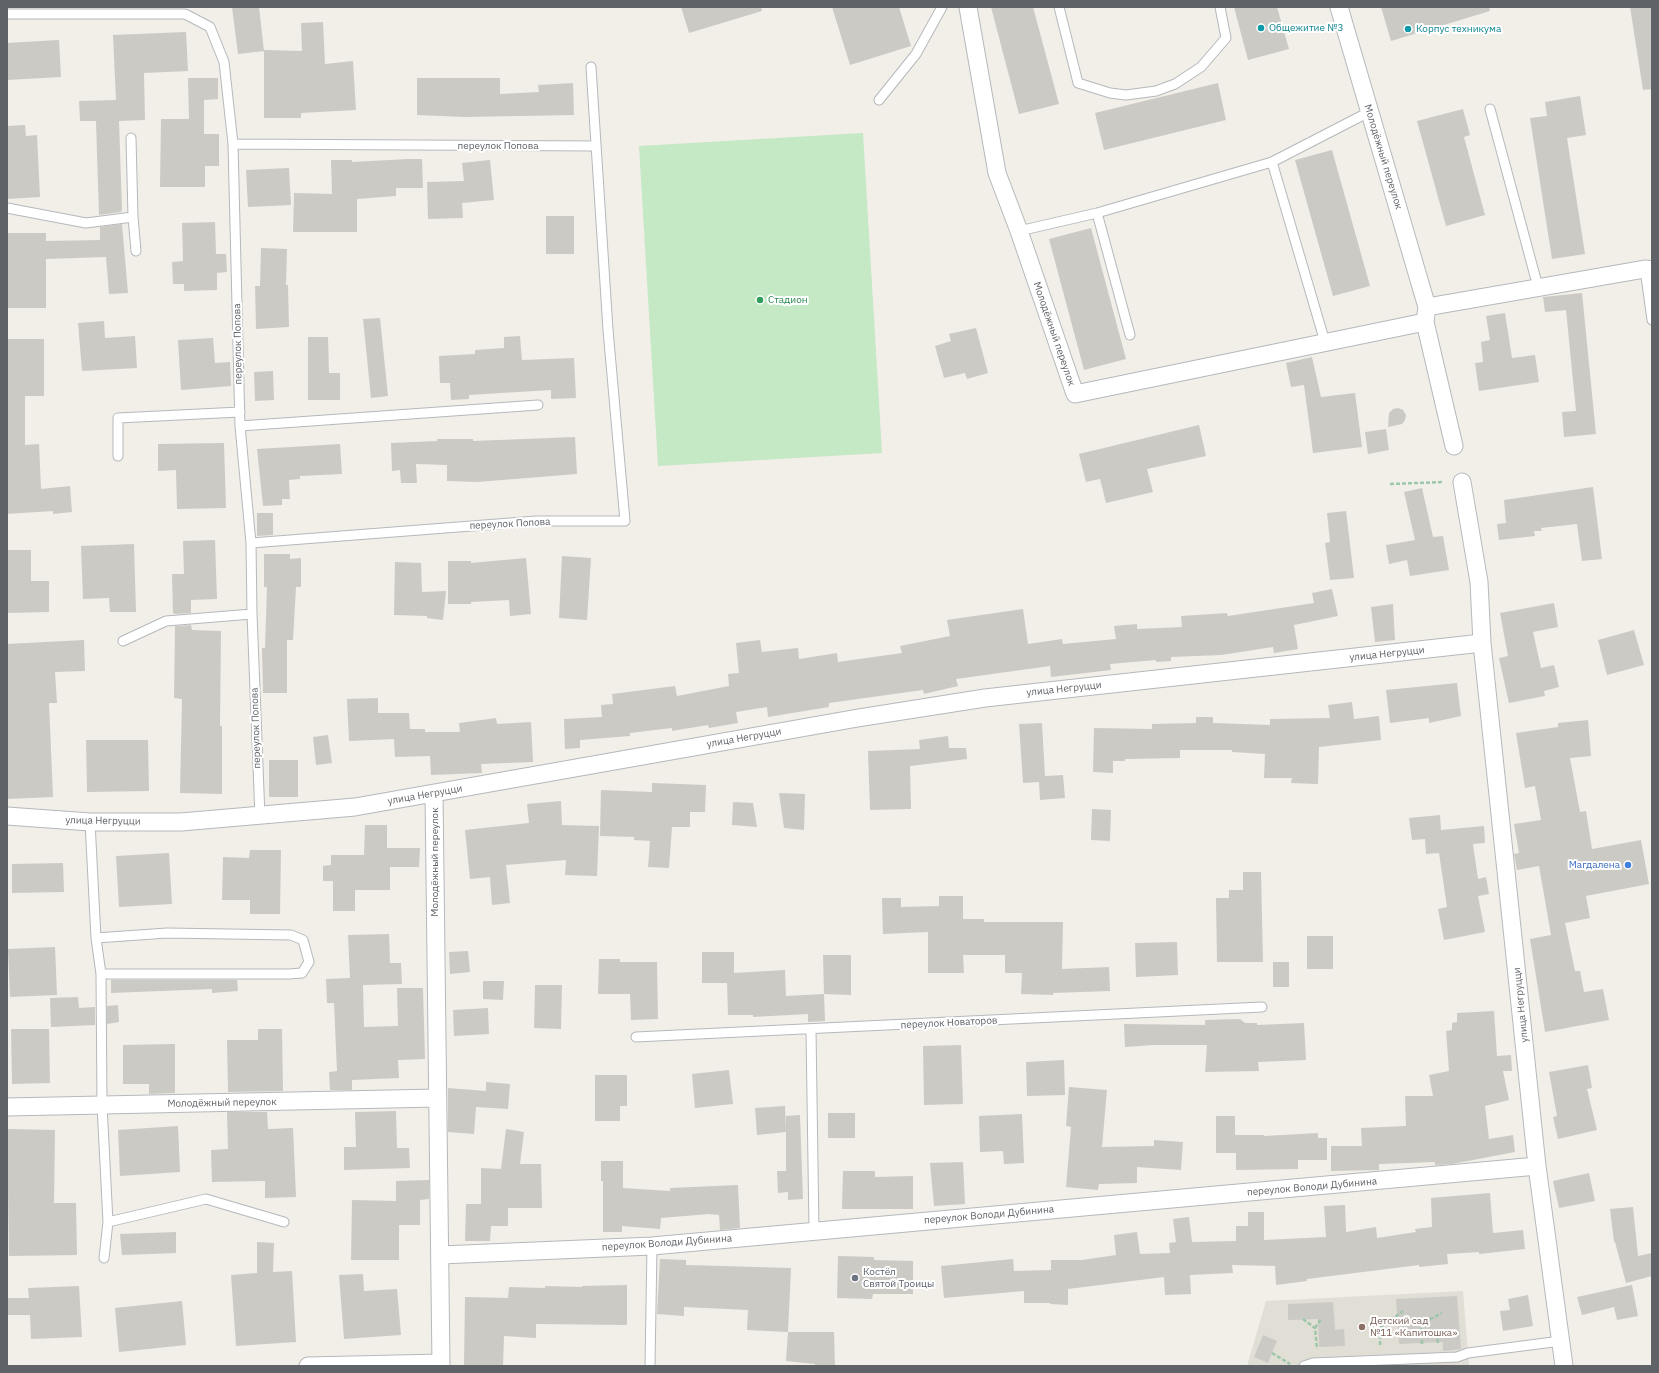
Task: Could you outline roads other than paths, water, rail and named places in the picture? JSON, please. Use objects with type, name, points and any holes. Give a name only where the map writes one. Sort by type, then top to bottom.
[{"type":"street","name":"Молодёжный переулок","points":[[968,7],[997,173],[1019,231],[1075,394],[1325,342],[1426,314],[1538,287],[1649,269]]},
{"type":"street","name":"Молодёжный переулок","points":[[1339,7],[1426,314]]},
{"type":"street","points":[[1426,314],[1454,446]]},
{"type":"street","name":"улица Негруцци","points":[[1462,482],[1479,582],[1482,643],[1537,1166],[1564,1366]]},
{"type":"street","name":"улица Негруцци","points":[[7,816],[90,822],[181,822],[260,817],[355,807],[858,718],[984,698],[1482,643]]},
{"type":"street","name":"Молодёжный переулок","points":[[308,1366],[441,1365],[441,1255],[437,1098],[434,794]]},
{"type":"street","name":"Молодёжный переулок","points":[[7,1107],[437,1098]]},
{"type":"street","name":"переулок Володи Дубинина","points":[[441,1255],[652,1246],[1537,1166]]},
{"type":"lane","points":[[879,100],[916,54],[942,7]]},
{"type":"lane","points":[[1059,7],[1078,82],[1110,93],[1126,96],[1156,91],[1175,84],[1201,68],[1226,38],[1220,7]]},
{"type":"lane","name":"переулок Попова","points":[[7,14],[185,14],[210,27],[224,62],[233,144],[240,426],[251,543],[252,614],[260,817]]},
{"type":"lane","points":[[591,67],[596,146]]},
{"type":"lane","points":[[1490,109],[1538,287]]},
{"type":"lane","points":[[1019,231],[1097,213],[1272,162],[1369,112]]},
{"type":"lane","points":[[131,138],[133,217],[136,251]]},
{"type":"lane","name":"переулок Попова","points":[[233,144],[596,146],[608,330],[625,521],[536,521],[251,543]]},
{"type":"lane","points":[[1272,162],[1325,342]]},
{"type":"lane","points":[[7,208],[86,223],[133,217]]},
{"type":"lane","points":[[1097,213],[1130,335]]},
{"type":"lane","points":[[1649,269],[1652,320]]},
{"type":"lane","points":[[240,426],[538,405]]},
{"type":"lane","points":[[118,456],[118,418],[240,412]]},
{"type":"lane","points":[[123,641],[166,621],[252,614]]},
{"type":"lane","points":[[90,822],[96,938],[101,974],[102,1105],[108,1222],[104,1258]]},
{"type":"lane","points":[[96,938],[167,933],[291,935],[303,940],[309,962],[302,973],[289,974],[101,974]]},
{"type":"lane","name":"переулок Новаторов","points":[[636,1037],[811,1030],[1262,1007]]},
{"type":"lane","points":[[811,1030],[814,1231]]},
{"type":"lane","points":[[108,1222],[206,1199],[284,1222]]},
{"type":"lane","points":[[650,1366],[652,1246]]},
{"type":"lane","points":[[1304,1366],[1313,1363],[1423,1358],[1458,1361],[1468,1353],[1561,1341]]},
{"type":"place","name":"Общежитие №3","points":[[1261,28]]},
{"type":"place","name":"Корпус техникума","points":[[1408,29]]},
{"type":"place","name":"Стадион","points":[[760,300]]},
{"type":"place","name":"Магдалена","points":[[1628,865]]},
{"type":"place","name":"Костёл Святой Троицы","points":[[855,1278]]},
{"type":"place","name":"Детский сад №11 «Капитошка»","points":[[1362,1327]]}]
